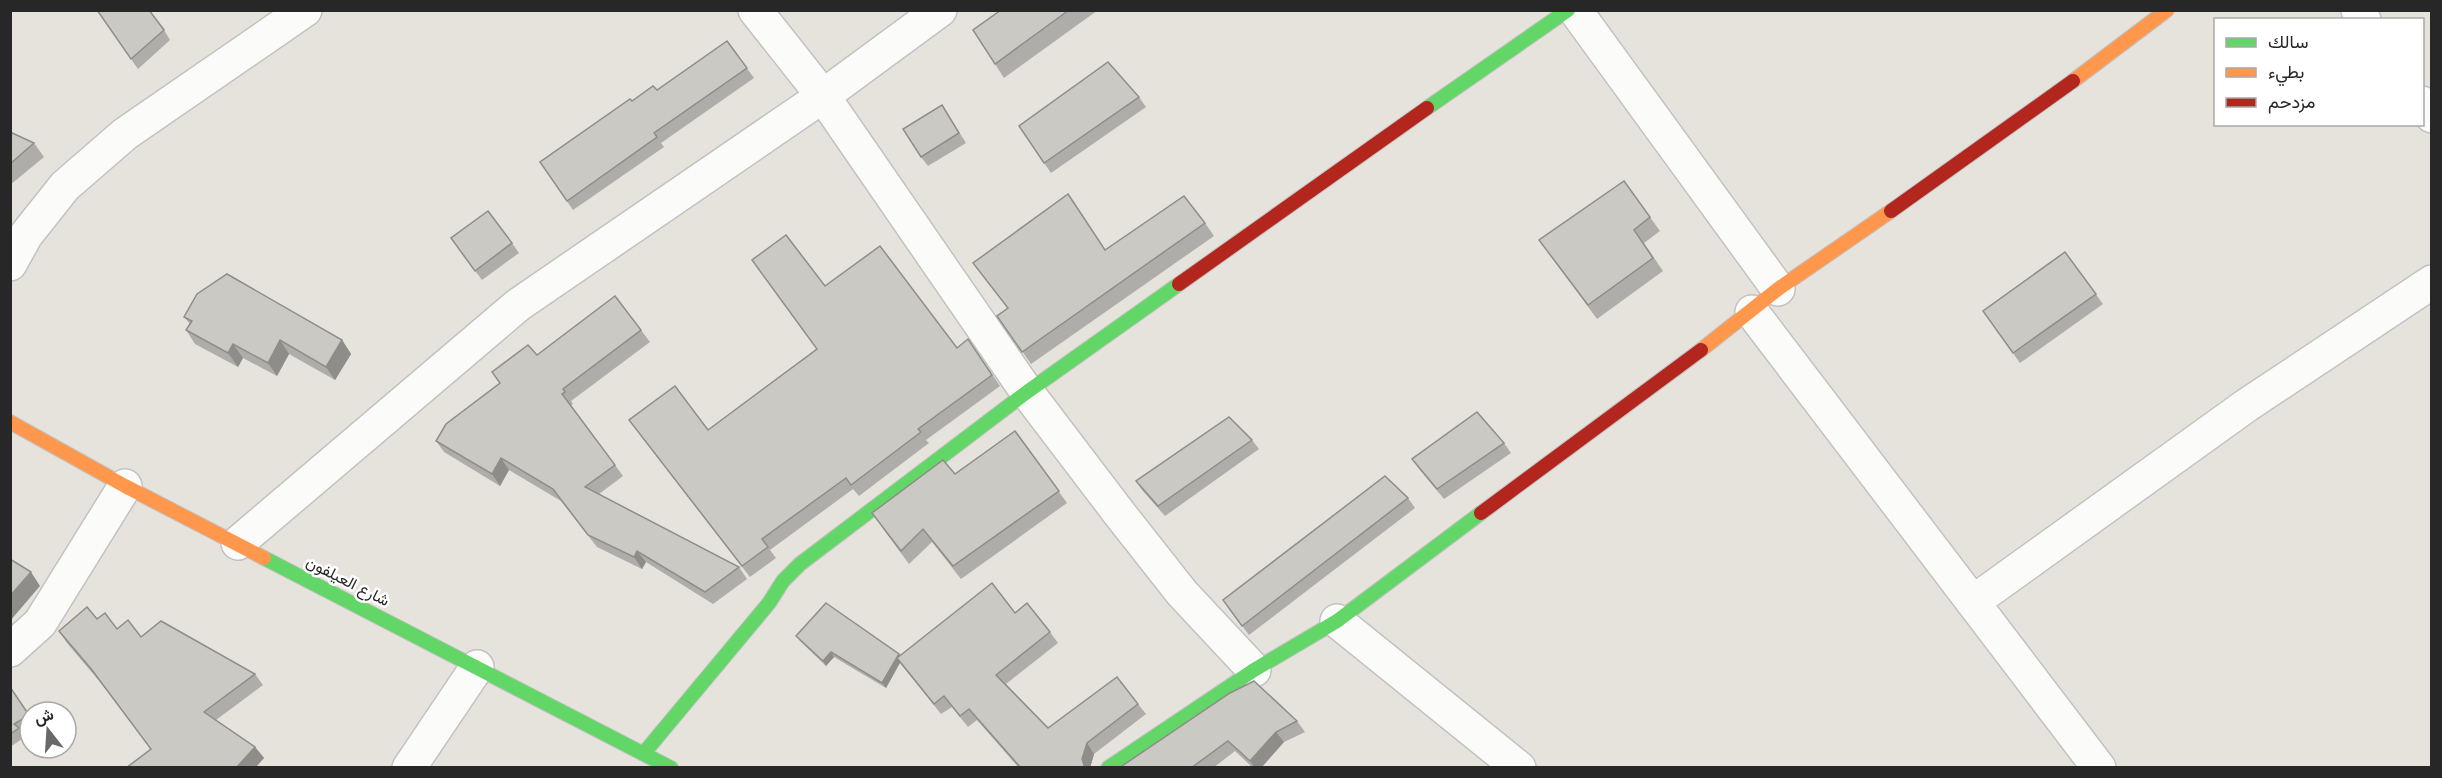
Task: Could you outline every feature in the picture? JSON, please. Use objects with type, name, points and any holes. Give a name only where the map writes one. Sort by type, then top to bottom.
[{"type":"main road","points":[[644,753],[769,603],[783,581],[800,564],[1027,392],[1294,201],[1568,10]]},
{"type":"main road","points":[[1108,768],[1254,670],[1336,621],[1752,312],[1778,289],[2015,124],[2167,10]]},
{"type":"main road","name":"شارع العيلفون","points":[[10,422],[125,486],[671,768]]},
{"type":"street","points":[[10,264],[26,235],[65,186],[125,134],[305,10]]},
{"type":"street","points":[[755,10],[823,96],[1027,392],[1182,593],[1254,670]]},
{"type":"street","points":[[238,543],[518,305],[823,96],[940,10]]},
{"type":"street","points":[[1575,10],[1778,289]]},
{"type":"street","points":[[1973,602],[2247,405],[2432,282]]},
{"type":"street","points":[[1752,312],[2098,768]]},
{"type":"street","points":[[10,650],[40,623],[125,486]]},
{"type":"street","points":[[1336,621],[1520,768]]},
{"type":"street","points":[[409,768],[477,667]]},
{"type":"building","points":[[97,10],[149,10],[164,30],[131,59]]},
{"type":"building","points":[[1001,10],[1069,10],[995,64],[973,30]]},
{"type":"building","points":[[727,41],[747,68],[654,133],[657,137],[567,201],[540,162],[630,99],[632,101],[653,86],[657,90]]},
{"type":"building","points":[[1108,62],[1139,97],[1044,163],[1019,126]]},
{"type":"building","points":[[942,105],[959,133],[921,157],[903,129]]},
{"type":"building","points":[[10,132],[34,143],[10,164]]},
{"type":"building","points":[[1624,181],[1650,217],[1634,230],[1653,258],[1588,305],[1539,240]]},
{"type":"building","points":[[1068,194],[1105,250],[1184,196],[1205,223],[1022,352],[997,316],[1008,308],[973,263]]},
{"type":"building","points":[[488,211],[512,243],[475,271],[451,238]]},
{"type":"building","points":[[786,235],[825,286],[880,246],[957,348],[968,339],[992,375],[918,429],[921,432],[851,485],[846,478],[762,539],[768,547],[742,566],[629,420],[675,386],[708,430],[817,349],[752,260]]},
{"type":"building","points":[[2065,252],[2096,294],[2013,353],[1983,311]]},
{"type":"building","points":[[227,274],[342,340],[326,367],[280,340],[268,363],[233,344],[228,353],[186,330],[192,321],[184,317],[197,294]]},
{"type":"building","points":[[615,296],[641,330],[563,389],[565,392],[562,394],[615,465],[585,487],[739,567],[705,592],[637,551],[634,557],[588,535],[553,489],[501,458],[492,474],[436,441],[446,424],[500,383],[492,372],[528,345],[537,355]]},
{"type":"building","points":[[1477,412],[1504,443],[1437,489],[1412,459]]},
{"type":"building","points":[[1229,417],[1252,440],[1158,506],[1136,481]]},
{"type":"building","points":[[1015,431],[1059,491],[953,566],[923,529],[901,551],[872,513],[943,460],[955,474]]},
{"type":"building","points":[[1385,476],[1408,498],[1242,626],[1223,600]]},
{"type":"building","points":[[10,559],[31,572],[10,596]]},
{"type":"building","points":[[992,583],[1015,613],[1027,603],[1050,632],[996,675],[1048,728],[1117,677],[1138,704],[1087,743],[1082,759],[1085,768],[1021,768],[969,709],[960,716],[944,696],[934,704],[897,658]]},
{"type":"building","points":[[826,603],[899,654],[882,683],[831,652],[823,661],[796,636]]},
{"type":"building","points":[[87,607],[97,619],[105,613],[117,629],[128,620],[141,637],[161,621],[255,674],[204,712],[255,747],[236,768],[126,768],[151,749],[92,670],[59,631]]},
{"type":"building","points":[[1254,681],[1297,721],[1276,732],[1250,761],[1228,741],[1191,768],[1119,768],[1230,693]]},
{"type":"building","points":[[10,687],[19,700],[18,722],[14,724],[18,729],[10,734]]},
{"type":"traffic: fast","points":[[1427,108],[1568,10]]},
{"type":"traffic: fast","points":[[644,753],[769,603],[783,581],[800,564],[1027,392],[1179,284]]},
{"type":"traffic: fast","points":[[1108,768],[1254,670],[1337,621],[1481,513]]},
{"type":"traffic: fast","points":[[264,558],[671,768]]},
{"type":"traffic: slow","points":[[2073,81],[2167,10]]},
{"type":"traffic: slow","points":[[1701,350],[1778,289],[1891,211]]},
{"type":"traffic: slow","points":[[10,422],[125,486],[264,558]]},
{"type":"traffic: jam","points":[[1891,211],[2073,81]]},
{"type":"traffic: jam","points":[[1179,284],[1427,108]]},
{"type":"traffic: jam","points":[[1481,513],[1701,350]]}]
